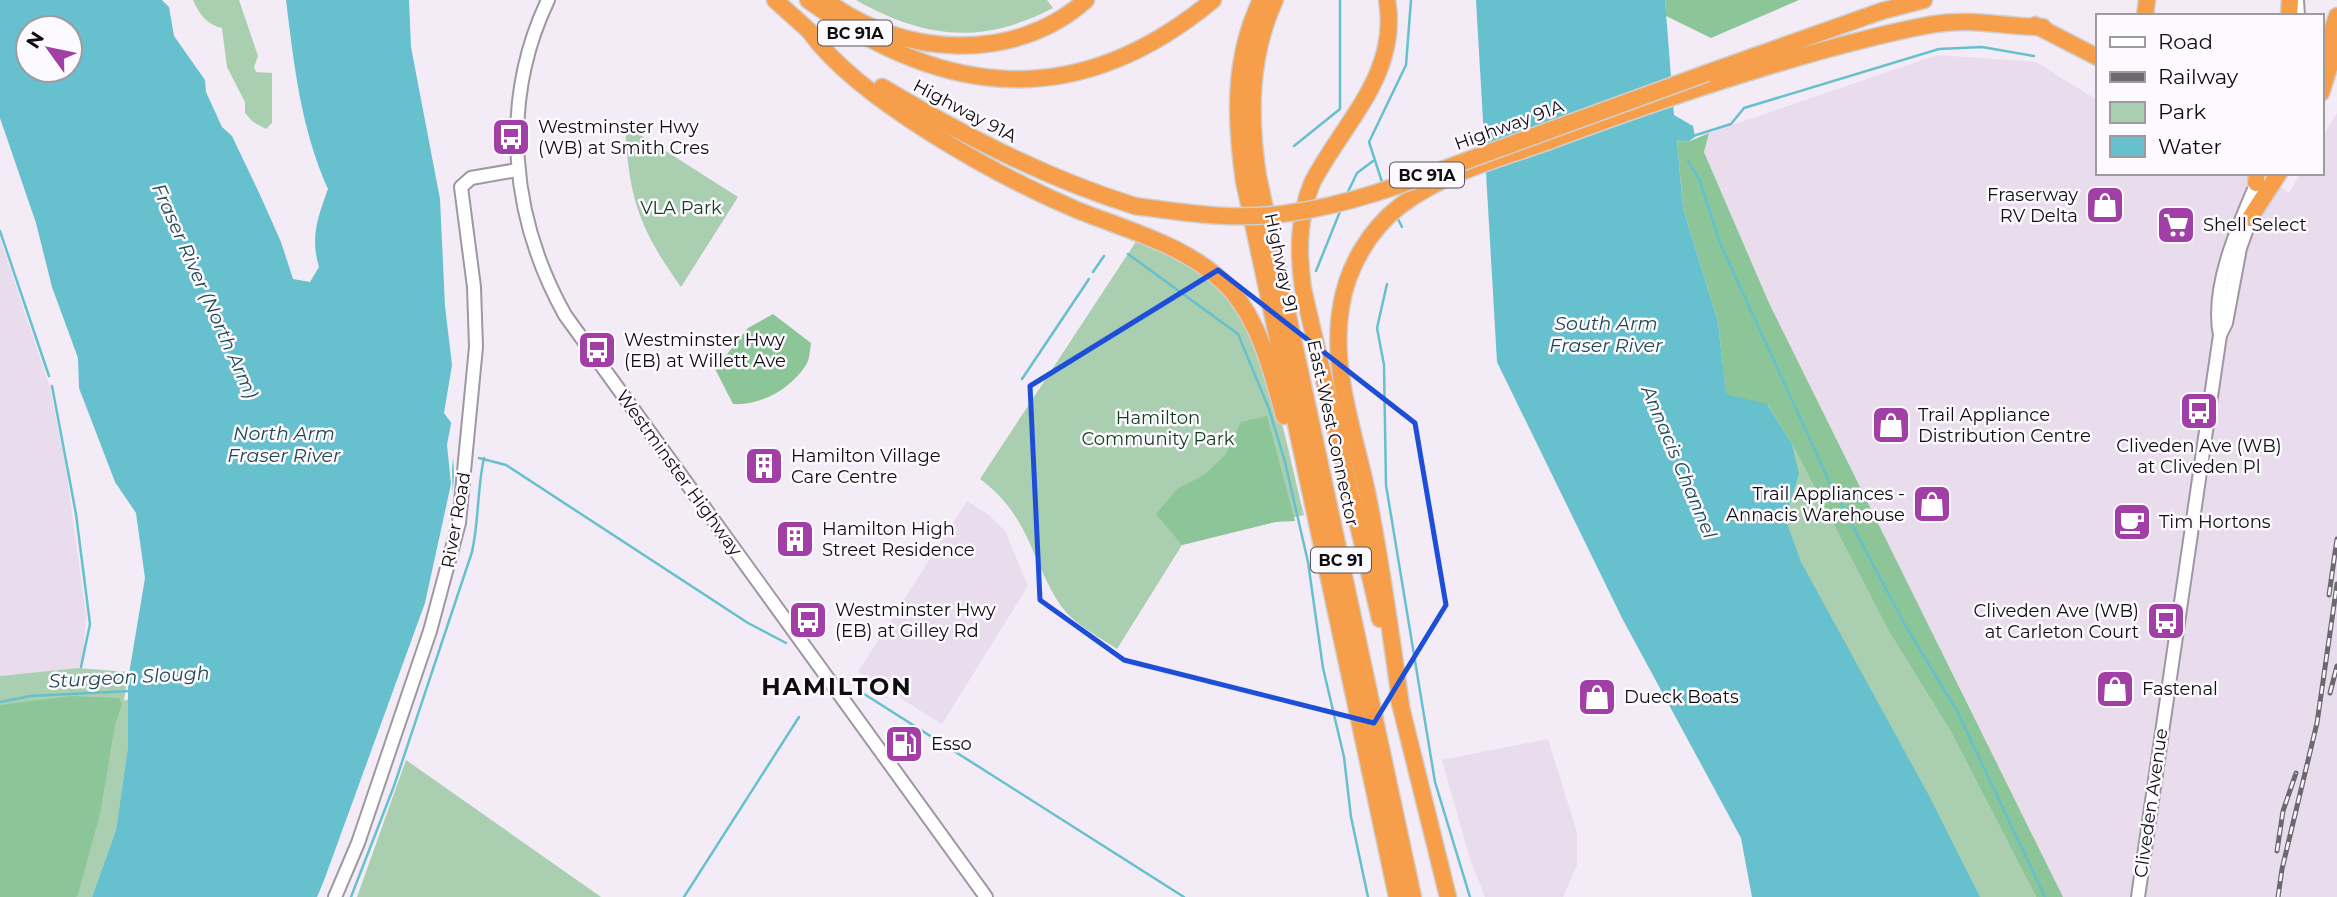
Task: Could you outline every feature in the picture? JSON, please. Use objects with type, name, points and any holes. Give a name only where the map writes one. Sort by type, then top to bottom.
[{"type":"highway","name":"Highway 91A","points":[[775,0],[810,32],[881,86],[957,132],[1079,189],[1135,206],[1200,215],[1240,216],[1286,214],[1381,192],[1754,63],[1882,11],[1924,0]]},
{"type":"highway","name":"Highway 91A","points":[[808,0],[851,31],[906,57],[946,71],[985,78],[1027,80],[1069,75],[1108,64],[1163,37],[1213,0]]},
{"type":"highway","points":[[826,0],[890,34],[947,46],[996,45],[1047,27],[1071,14],[1086,0]]},
{"type":"highway","name":"Highway 91","points":[[1261,0],[1247,37],[1239,72],[1236,112],[1239,144],[1328,574]]},
{"type":"highway","name":"Highway 91","points":[[1268,224],[1254,154],[1251,113],[1259,46],[1275,0]]},
{"type":"highway","points":[[1387,0],[1389,42],[1378,76],[1312,183],[1305,201],[1299,244],[1306,302],[1448,897]]},
{"type":"highway","points":[[1401,706],[1382,571],[1344,389],[1339,346],[1340,309],[1360,253],[1383,221],[1398,208],[1440,182],[1754,63],[1933,14],[1982,14],[2043,27],[2096,56]]},
{"type":"highway","points":[[2323,58],[2337,16]]},
{"type":"highway","points":[[810,32],[825,53],[862,83],[949,144],[1074,208],[1164,245],[1200,264],[1231,290],[1247,312],[1270,366],[1328,574]]},
{"type":"highway","points":[[2323,87],[2337,43]]},
{"type":"highway","points":[[2250,218],[2278,175]]},
{"type":"highway","name":"East-West Connector","points":[[1268,224],[1413,897]]},
{"type":"highway","name":"BC 91","points":[[1328,574],[1396,897]]},
{"type":"street","name":"Westminster Highway","points":[[548,0],[534,36],[521,90],[516,138],[517,170],[532,244],[565,315],[986,897]]},
{"type":"street","name":"River Road","points":[[335,897],[358,843],[430,631],[459,523],[476,347],[474,286],[461,187],[471,178],[517,170]]},
{"type":"street","name":"Cliveden Avenue","points":[[2220,335],[2227,323],[2233,274],[2250,218],[2270,175]]},
{"type":"street","name":"Cliveden Avenue","points":[[2138,897],[2220,335],[2218,321],[2225,271],[2234,238],[2258,177]]},
{"type":"highlighted area","points":[[1218,270],[1415,423],[1446,605],[1374,723],[1124,660],[1040,600],[1030,386]]},
{"type":"shaded area","points":[[1937,55],[2036,62],[2096,99],[2096,175],[2264,175],[2289,193],[2300,175],[2323,175],[2323,136],[2337,113],[2337,897],[2063,897],[1769,303],[1704,151],[1709,133]]},
{"type":"shaded area","points":[[0,238],[50,388],[66,469],[86,616],[83,659],[78,668],[0,676]]},
{"type":"shaded area","points":[[967,501],[989,515],[1005,531],[1028,586],[942,724],[858,672]]},
{"type":"shaded area","points":[[1548,739],[1577,833],[1577,865],[1563,897],[1485,897],[1470,859],[1442,760]]},
{"type":"green space","points":[[193,0],[239,0],[258,56],[254,67],[256,72],[272,73],[272,123],[266,129],[253,122],[245,113],[245,102],[227,67],[222,28],[204,18]]},
{"type":"green space","points":[[856,0],[1047,0],[1053,8],[1002,28],[954,32],[906,23]]},
{"type":"green space","points":[[1665,0],[1799,0],[1711,38],[1666,16]]},
{"type":"green space","name":"VLA Park","points":[[625,125],[738,197],[681,287],[655,247],[638,211],[629,173]]},
{"type":"green space","points":[[1709,133],[1704,152],[1769,303],[2063,897],[2036,897],[1951,732],[1888,630],[1792,444],[1768,405],[1726,395],[1718,322],[1683,208],[1677,140],[1688,142]]},
{"type":"green space","name":"Hamilton Community Park","points":[[1137,240],[1177,258],[1205,275],[1232,302],[1248,328],[1272,390],[1304,515],[1182,545],[1117,649],[1080,625],[1061,606],[1020,523],[997,493],[980,479]]},
{"type":"green space","points":[[773,314],[811,343],[807,363],[792,382],[774,394],[754,402],[733,404],[715,369],[748,328]]},
{"type":"green space","points":[[1708,355],[1767,404],[1792,444],[1888,630],[1951,732],[2036,897],[1965,897],[1777,557],[1730,407]]},
{"type":"green space","points":[[1267,416],[1295,521],[1275,522],[1182,545],[1156,514],[1177,489],[1204,475],[1226,454],[1241,422]]},
{"type":"green space","points":[[78,668],[128,672],[124,701],[128,699],[128,746],[116,830],[92,897],[0,897],[0,676]]},
{"type":"green space","points":[[71,696],[119,698],[122,704],[115,724],[100,814],[78,894],[76,897],[0,897],[0,705]]},
{"type":"green space","points":[[406,760],[601,897],[357,897]]},
{"type":"water","name":"North Arm Fraser River","points":[[0,0],[162,0],[169,7],[174,36],[205,80],[206,92],[222,127],[232,136],[261,197],[281,242],[293,279],[310,282],[319,267],[315,237],[328,189],[305,120],[286,0],[409,0],[411,47],[440,199],[445,306],[452,365],[444,413],[453,425],[453,488],[430,593],[398,697],[317,897],[92,897],[116,830],[128,746],[128,680],[145,578],[136,513],[115,482],[79,388],[78,358],[52,287],[36,223],[0,118]]},
{"type":"water","name":"South Arm Fraser River","points":[[1476,0],[1665,0],[1674,115],[1693,126],[1695,137],[1688,142],[1677,140],[1683,208],[1718,322],[1726,394],[1767,404],[1792,444],[1799,474],[1785,518],[1801,562],[1927,792],[1980,897],[1752,897],[1741,838],[1623,620],[1497,362]]},
{"type":"pier","points":[[452,418],[457,424],[452,468],[453,504],[432,601],[360,806],[321,897],[318,897],[425,603],[451,484],[447,445]]},
{"type":"waterway","points":[[1294,146],[1340,109],[1340,0]]},
{"type":"waterway","points":[[1383,185],[1369,142],[1406,65],[1411,0]]},
{"type":"waterway","points":[[1693,136],[1731,124],[1744,108],[1939,49],[1982,47],[2034,56]]},
{"type":"waterway","points":[[1346,196],[1357,173],[1373,161]]},
{"type":"waterway","points":[[1688,161],[1700,181],[1720,243],[1829,481],[1905,625],[1957,711],[2045,897]]},
{"type":"waterway","points":[[1316,271],[1341,209]]},
{"type":"waterway","points":[[1397,217],[1402,227]]},
{"type":"waterway","points":[[0,231],[49,376]]},
{"type":"waterway","points":[[1128,254],[1238,334],[1269,409],[1285,462],[1308,562],[1323,668],[1344,757],[1351,817],[1368,897]]},
{"type":"waterway","points":[[1093,272],[1104,256]]},
{"type":"waterway","points":[[1022,379],[1089,279]]},
{"type":"waterway","points":[[1387,284],[1377,328],[1384,365],[1386,485],[1435,782],[1470,897]]},
{"type":"waterway","points":[[52,386],[76,514],[90,624],[81,667]]},
{"type":"waterway","points":[[479,458],[506,465],[748,623],[786,643]]},
{"type":"waterway","points":[[351,897],[394,786],[472,552],[484,458]]},
{"type":"waterway","points":[[80,675],[82,682]]},
{"type":"waterway","name":"Sturgeon Slough","points":[[0,702],[31,696],[130,691]]},
{"type":"waterway","points":[[861,692],[1184,897]]},
{"type":"waterway","points":[[684,897],[799,717]]},
{"type":"railway","points":[[2329,595],[2337,539]]},
{"type":"railway","points":[[2278,897],[2282,869],[2317,723],[2337,584]]},
{"type":"railway","points":[[2330,693],[2337,666]]},
{"type":"railway","points":[[2277,851],[2283,811],[2296,773]]},
{"type":"place","name":"Westminster Hwy (WB) at Smith Cres","points":[[511,137]]},
{"type":"place","name":"Fraserway RV Delta","points":[[2105,205]]},
{"type":"place","name":"Shell Select","points":[[2176,225]]},
{"type":"place","name":"Westminster Hwy (EB) at Willett Ave","points":[[597,350]]},
{"type":"place","name":"Cliveden Ave (WB) at Cliveden Pl","points":[[2199,411]]},
{"type":"place","name":"Trail Appliance Distribution Centre","points":[[1891,425]]},
{"type":"place","name":"Hamilton Village Care Centre","points":[[764,466]]},
{"type":"place","name":"Trail Appliances - Annacis Warehouse","points":[[1932,504]]},
{"type":"place","name":"Tim Hortons","points":[[2132,522]]},
{"type":"place","name":"Hamilton High Street Residence","points":[[795,539]]},
{"type":"place","name":"Westminster Hwy (EB) at Gilley Rd","points":[[808,620]]},
{"type":"place","name":"Cliveden Ave (WB) at Carleton Court","points":[[2166,621]]},
{"type":"place","name":"Fastenal","points":[[2115,689]]},
{"type":"place","name":"Dueck Boats","points":[[1597,697]]},
{"type":"place","name":"Esso","points":[[904,744]]},
{"type":"district","name":"HAMILTON","points":[[837,686]]},
{"type":"water label","name":"Fraser River (North Arm)","points":[[205,291]]},
{"type":"water label","name":"Annacis Channel","points":[[1679,462]]}]
